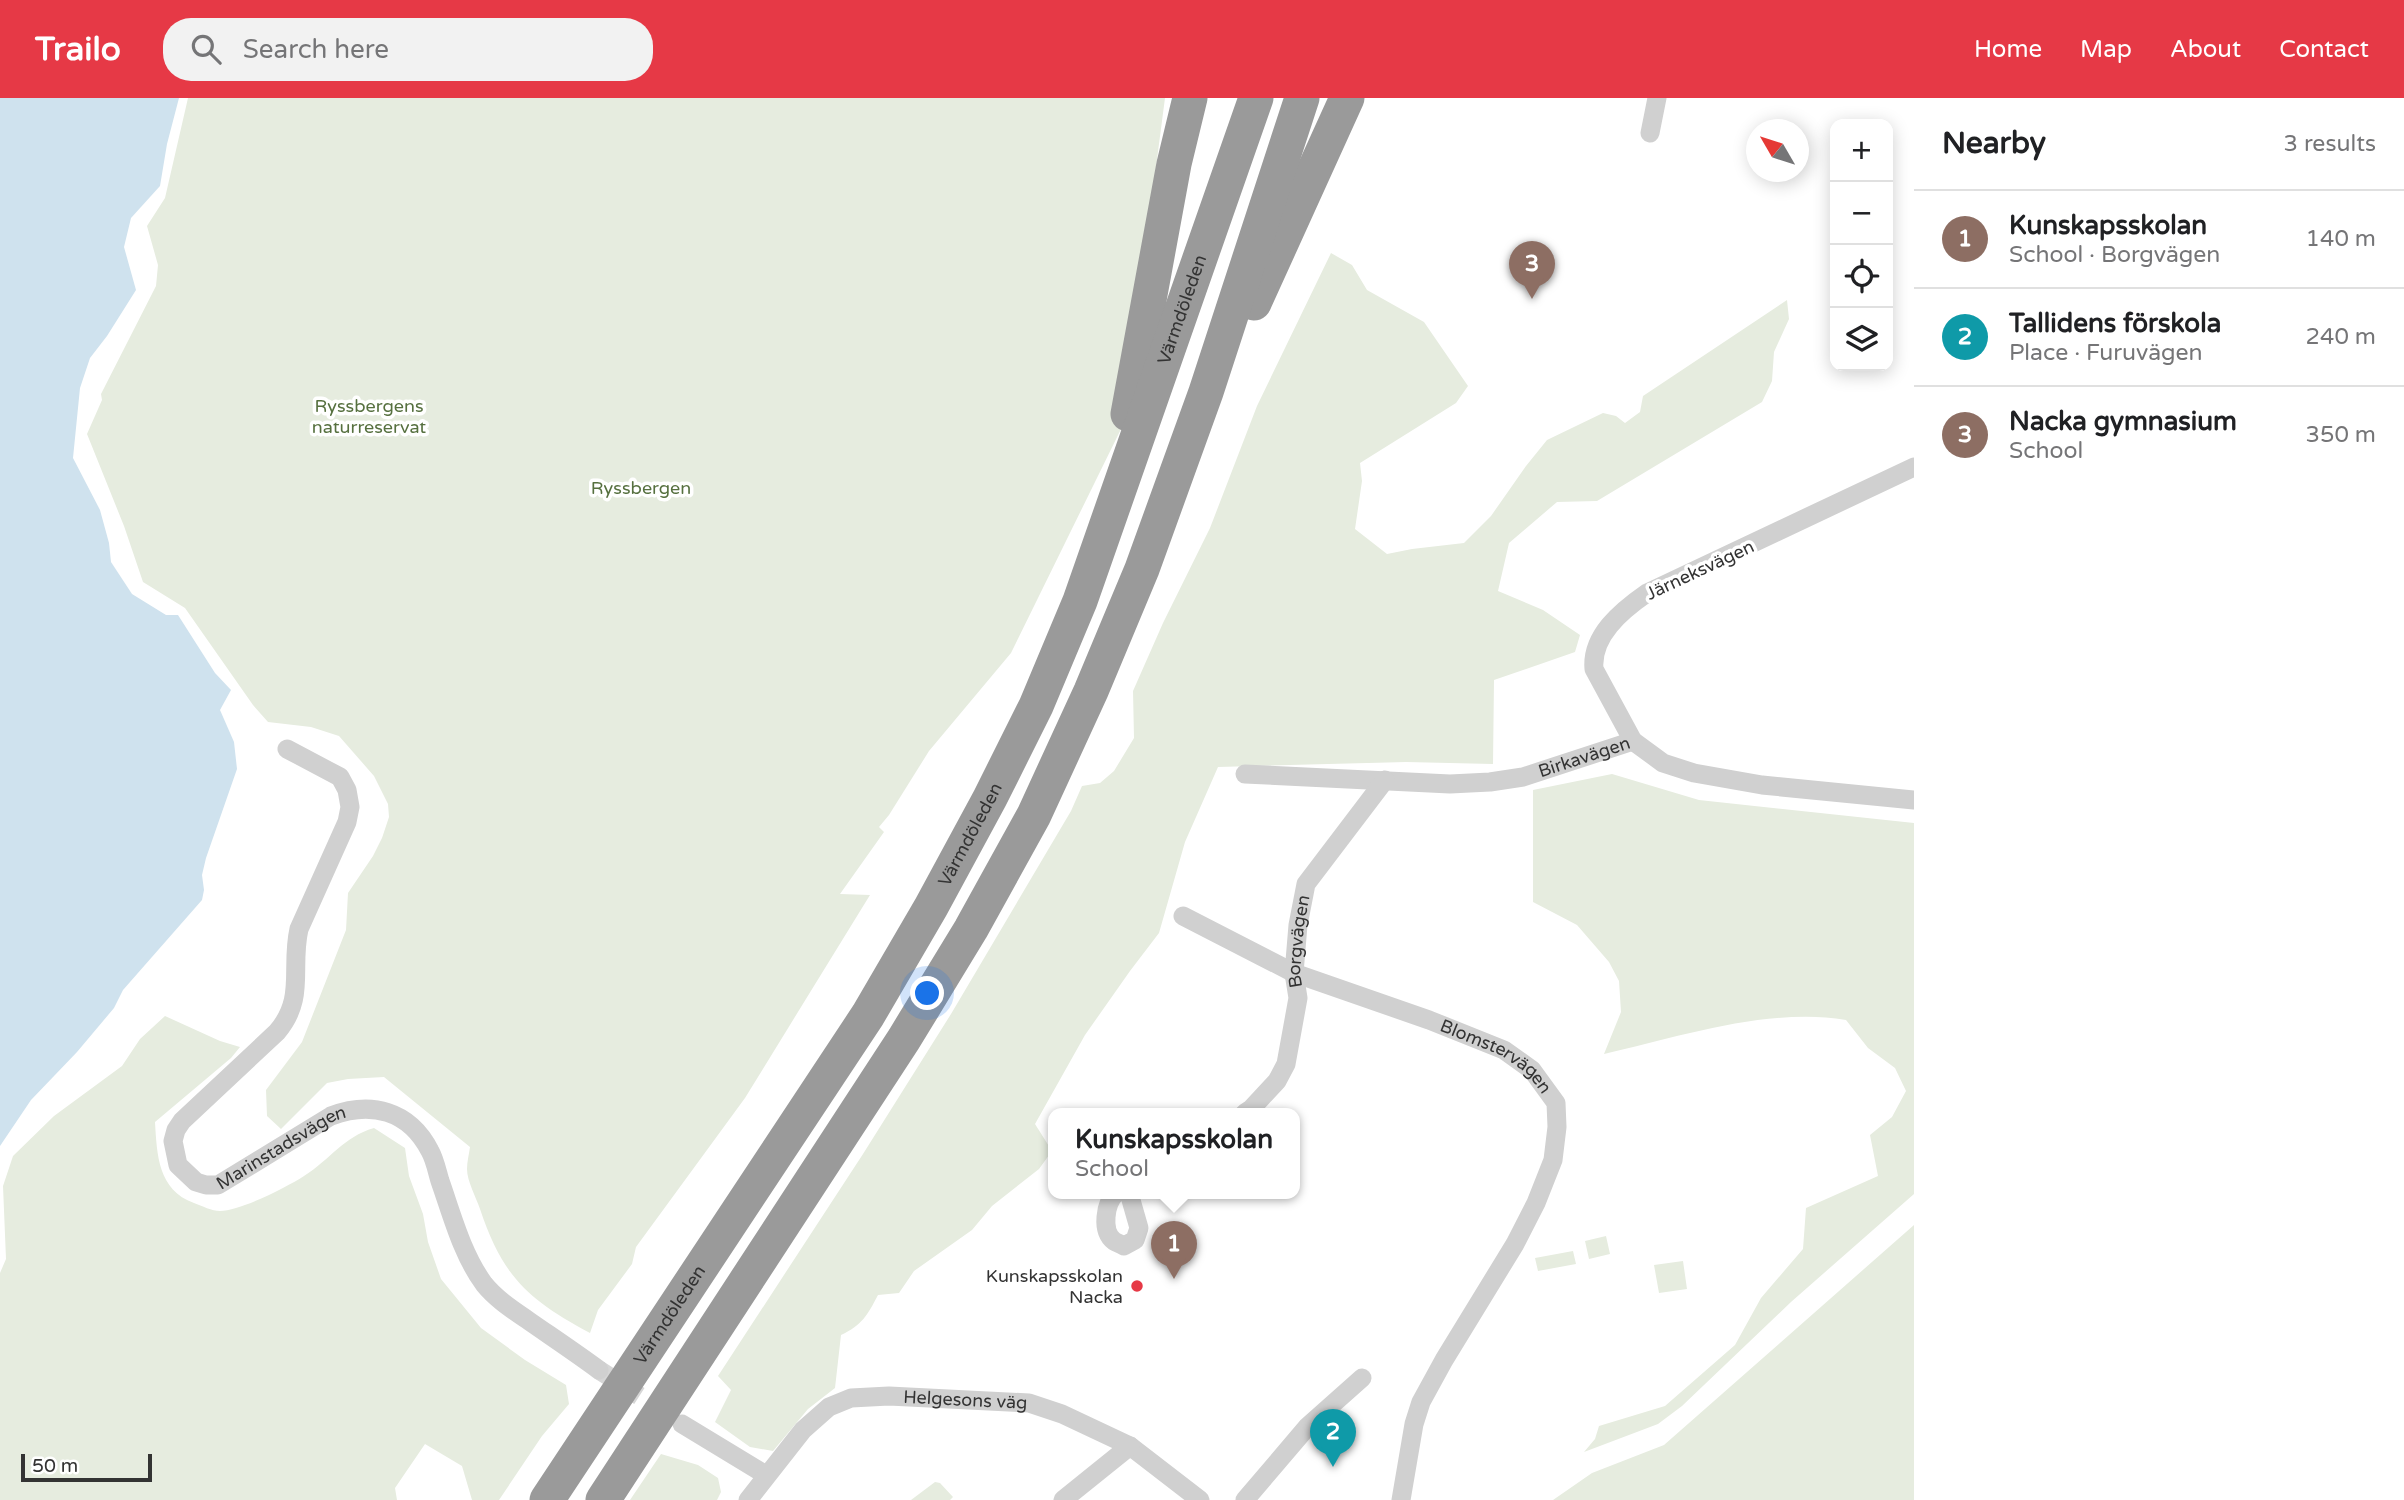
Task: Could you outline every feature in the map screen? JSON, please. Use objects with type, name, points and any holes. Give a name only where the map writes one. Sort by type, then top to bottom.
[{"type":"highway","points":[[1109,519],[1153,272],[1190,98]]},
{"type":"highway","name":"Värmdöleden","points":[[547,1500],[868,1015],[990,798],[1036,706],[1078,608],[1256,98]]},
{"type":"highway","points":[[603,1500],[904,1039],[971,929],[1034,816],[1132,593],[1206,392],[1302,98]]},
{"type":"highway","points":[[1173,481],[1347,98]]},
{"type":"street","points":[[1650,133],[1657,98]]},
{"type":"street","name":"Järneksvägen","points":[[1633,741],[1594,669],[1593,658],[1600,638],[1630,604],[1647,593],[1914,467]]},
{"type":"street","name":"Birkavägen","points":[[1245,774],[1450,784],[1490,782],[1523,777],[1633,741],[1663,763],[1694,773],[1762,785],[1914,800]]},
{"type":"street","name":"Marinstadsvägen","points":[[287,749],[340,777],[349,799],[347,822],[299,929],[295,945],[294,1006],[287,1021],[182,1121],[173,1141],[177,1165],[196,1182],[218,1185],[331,1116],[350,1108],[371,1108],[395,1115],[417,1133],[430,1150],[460,1237],[484,1284],[500,1300],[599,1370]]},
{"type":"street","name":"Borgvägen","points":[[1253,1108],[1277,1081],[1286,1064],[1298,998],[1294,974],[1298,925],[1306,884],[1385,780]]},
{"type":"street","name":"Blomstervägen","points":[[1183,916],[1294,974],[1429,1020],[1504,1050],[1532,1070],[1556,1103],[1557,1127],[1553,1160],[1536,1203],[1515,1244],[1421,1402],[1414,1424],[1401,1500]]},
{"type":"street","points":[[1111,1199],[1106,1216],[1107,1231],[1113,1241],[1124,1246],[1135,1240],[1139,1228],[1131,1199]]},
{"type":"street","points":[[1245,1500],[1308,1426],[1362,1378]]},
{"type":"street","name":"Helgesons väg","points":[[748,1500],[803,1430],[830,1407],[851,1398],[902,1397],[1029,1403],[1062,1414],[1130,1446],[1200,1500]]},
{"type":"street","points":[[682,1424],[766,1475]]},
{"type":"street","points":[[1063,1500],[1130,1446]]},
{"type":"green space","name":"Ryssbergen","points":[[188,98],[1165,98],[1122,427],[1011,653],[929,751],[879,827],[884,832],[840,894],[870,895],[745,1098],[636,1247],[632,1264],[598,1310],[590,1333],[534,1297],[509,1270],[498,1253],[470,1184],[467,1169],[470,1147],[384,1077],[327,1083],[281,1129],[267,1116],[266,1090],[302,1042],[346,930],[348,893],[382,838],[389,817],[388,804],[374,776],[339,736],[311,727],[268,722],[253,705],[185,608],[143,582],[87,434],[102,400],[101,394],[156,286],[158,265],[147,226],[165,198]]},
{"type":"green space","points":[[1331,253],[1352,265],[1367,290],[1424,322],[1468,386],[1456,403],[1360,463],[1362,481],[1355,529],[1387,554],[1464,543],[1491,516],[1547,440],[1603,413],[1616,416],[1625,423],[1640,412],[1643,396],[1787,300],[1789,319],[1774,352],[1772,381],[1762,402],[1597,501],[1557,502],[1509,543],[1498,591],[1543,610],[1580,635],[1575,652],[1494,680],[1493,764],[1406,762],[1218,767],[1185,842],[1159,933],[1085,1035],[1035,1124],[1048,1145],[1048,1157],[1039,1169],[992,1206],[972,1230],[914,1271],[899,1293],[878,1295],[863,1319],[841,1335],[835,1388],[808,1409],[773,1451],[750,1447],[715,1422],[731,1390],[718,1376],[951,1014],[1071,811],[1082,786],[1100,783],[1114,771],[1134,738],[1133,691],[1210,528],[1257,406]]},
{"type":"green space","points":[[1612,774],[1699,800],[1914,823],[1914,1194],[1791,1302],[1682,1406],[1658,1424],[1584,1452],[1595,1439],[1599,1426],[1665,1406],[1735,1345],[1761,1298],[1803,1249],[1806,1208],[1878,1176],[1870,1135],[1892,1117],[1906,1091],[1895,1068],[1868,1048],[1846,1020],[1786,1017],[1755,1021],[1693,1032],[1604,1054],[1621,1012],[1619,981],[1609,962],[1577,925],[1533,902],[1533,790]]},
{"type":"green space","points":[[165,1016],[240,1047],[231,1058],[155,1122],[162,1170],[173,1190],[182,1197],[217,1211],[239,1207],[296,1181],[345,1143],[374,1128],[405,1148],[409,1176],[441,1279],[481,1328],[566,1385],[569,1404],[542,1436],[499,1500],[472,1500],[462,1466],[425,1444],[395,1488],[397,1500],[0,1500],[0,1273],[6,1259],[3,1186],[13,1156],[54,1116],[122,1066],[140,1039]]},
{"type":"green space","points":[[1914,1225],[1914,1500],[1553,1500],[1592,1473],[1664,1445]]},
{"type":"green space","points":[[1606,1236],[1610,1254],[1589,1259],[1585,1241]]},
{"type":"green space","points":[[1573,1251],[1576,1264],[1538,1271],[1535,1258]]},
{"type":"green space","points":[[1683,1261],[1687,1289],[1659,1293],[1654,1265]]},
{"type":"green space","points":[[661,1454],[698,1465],[718,1478],[721,1492],[717,1500],[630,1500]]},
{"type":"green space","points":[[935,1482],[940,1483],[953,1497],[950,1500],[911,1500]]},
{"type":"water","points":[[0,98],[179,98],[160,186],[131,218],[124,247],[136,290],[90,358],[80,388],[73,458],[100,510],[111,562],[132,594],[166,615],[178,615],[215,673],[231,690],[220,710],[234,742],[237,769],[206,858],[202,875],[202,900],[123,990],[114,1008],[77,1052],[31,1100],[0,1146]]},
{"type":"tunnel","points":[[599,1370],[669,1415]]},
{"type":"place","name":"Nacka gymnasium","points":[[1532,299]]},
{"type":"place","name":"Kunskapsskolan","points":[[1174,1279]]},
{"type":"place","name":"Kunskapsskolan Nacka","points":[[1137,1286]]},
{"type":"place","name":"Tallidens förskola","points":[[1333,1467]]},
{"type":"park label","name":"Ryssbergens naturreservat","points":[[369,416]]}]
